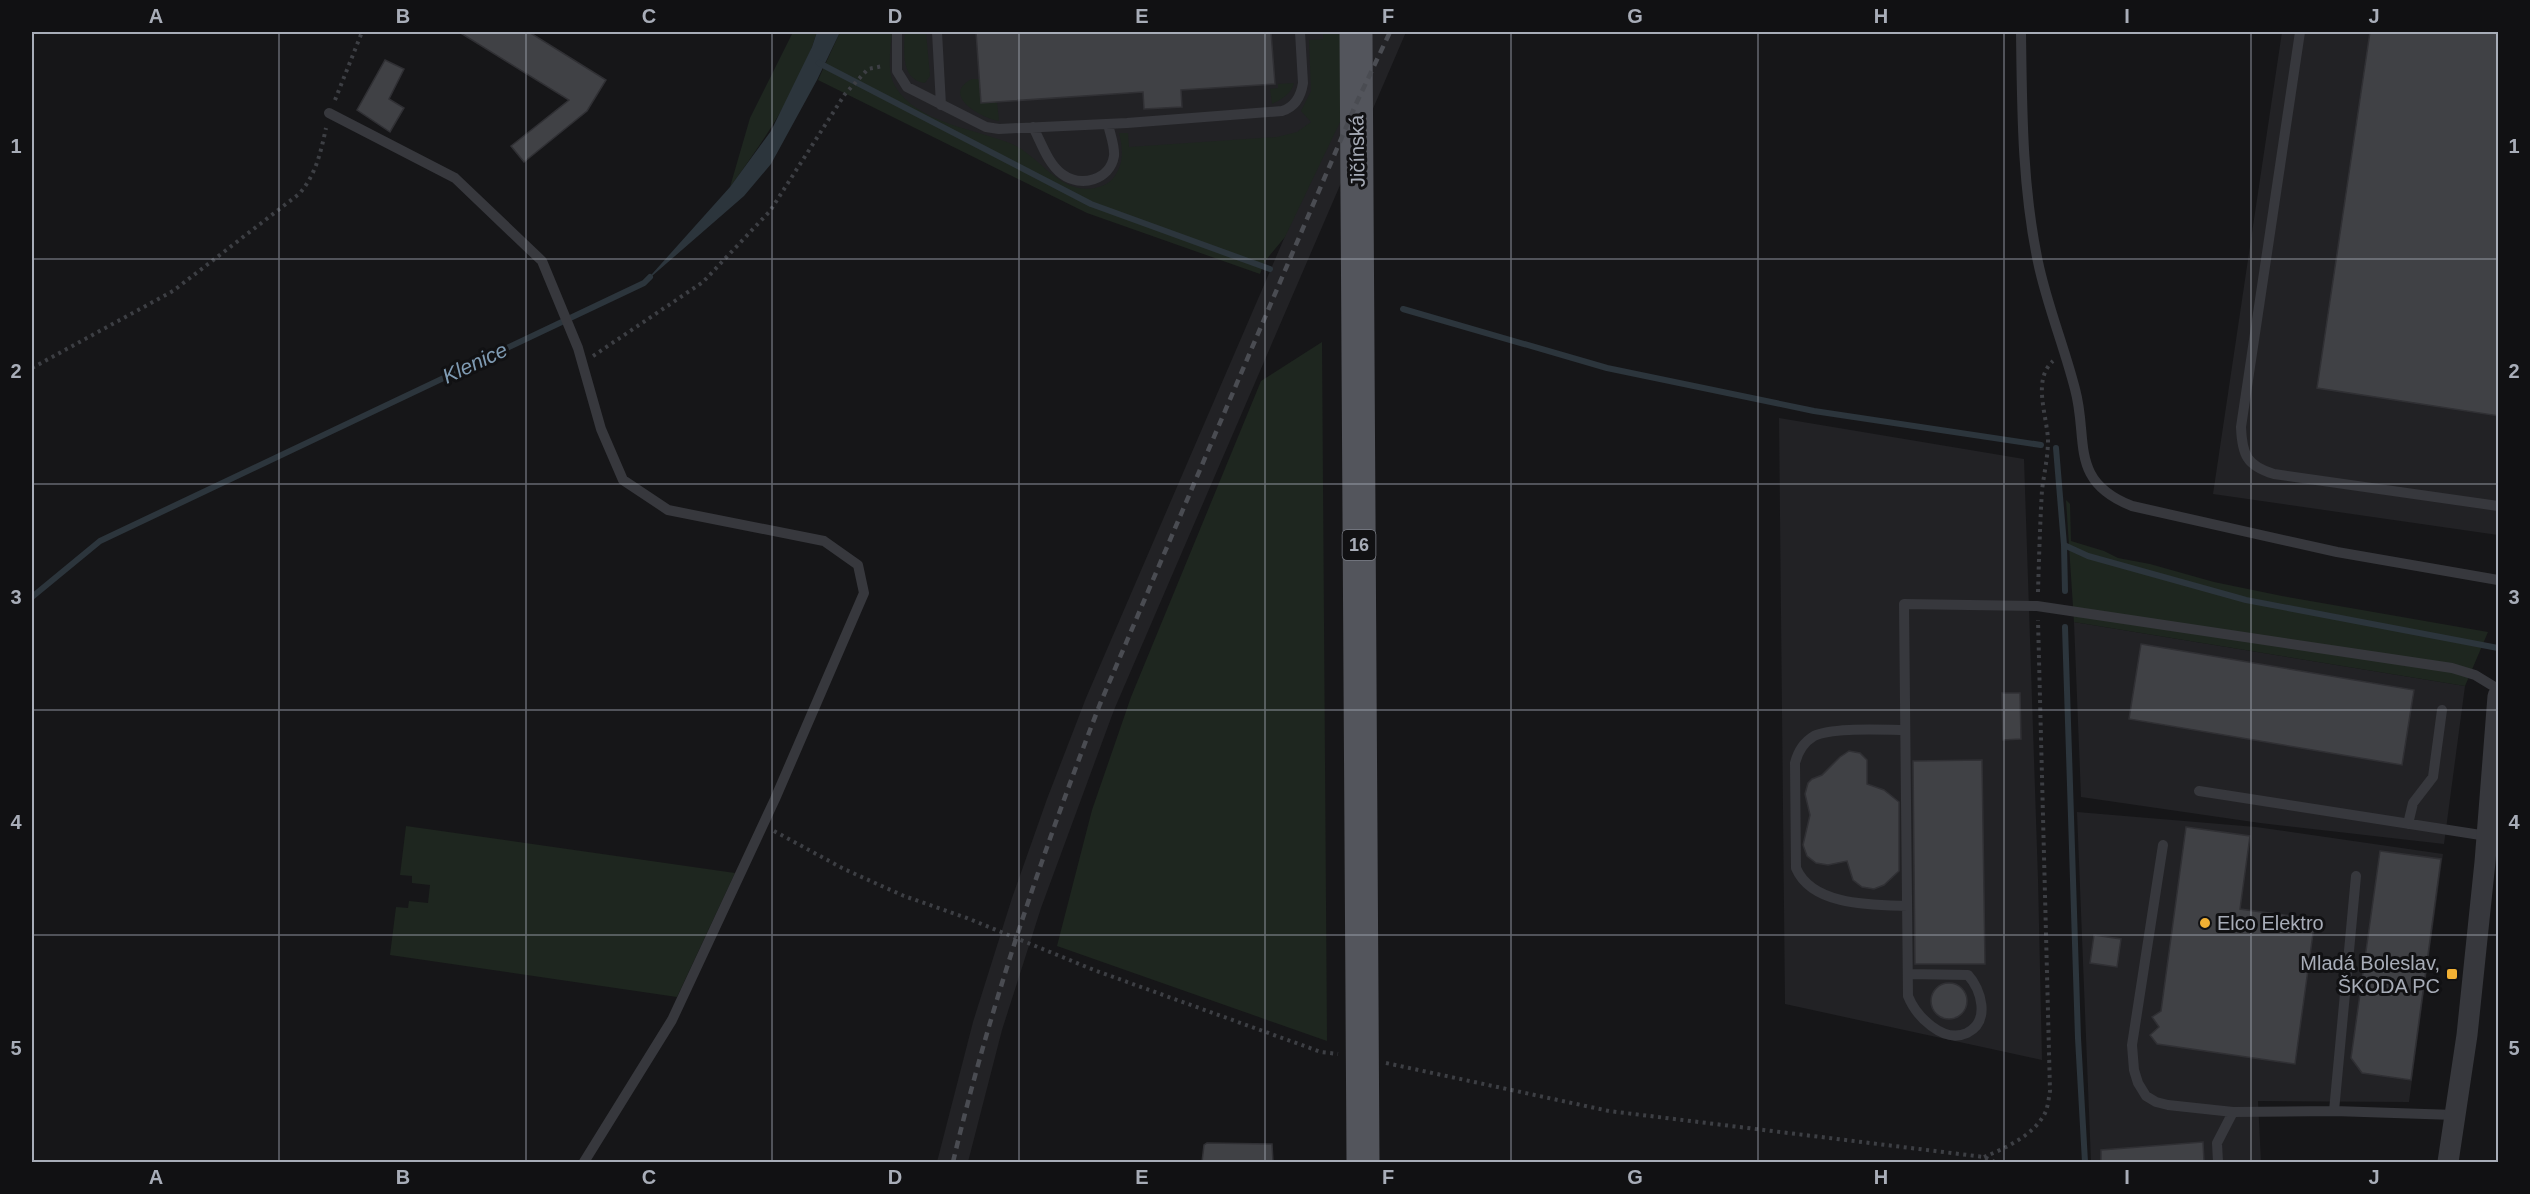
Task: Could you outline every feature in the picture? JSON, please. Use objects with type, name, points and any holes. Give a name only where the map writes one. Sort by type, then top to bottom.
[{"type":"main road","name":"Jičínská","points":[[1356,32],[1363,1058]]},
{"type":"main road","name":"16","points":[[1363,1058],[1364,1162]]},
{"type":"street","points":[[2448,1162],[2467,1035],[2491,842],[2498,712]]},
{"type":"lane","points":[[897,32],[896,63],[900,77],[907,87],[986,127],[999,129],[1276,113],[1287,110],[1299,98],[1303,82],[1300,32]]},
{"type":"lane","points":[[937,32],[941,105]]},
{"type":"lane","points":[[2021,32],[2023,135],[2027,194],[2043,283],[2076,391],[2081,443],[2088,468],[2103,490],[2122,502],[2337,552],[2499,580]]},
{"type":"lane","points":[[2300,32],[2241,427],[2241,445],[2247,458],[2259,469],[2274,474],[2499,506]]},
{"type":"lane","points":[[329,113],[454,178],[542,261],[578,348],[601,429],[623,480],[668,510],[824,541],[858,565],[864,593],[763,825],[672,1020],[584,1162]]},
{"type":"lane","points":[[1033,127],[1051,162],[1062,174],[1084,181],[1100,177],[1110,167],[1114,149],[1108,124]]},
{"type":"lane","points":[[1908,974],[1968,975],[1975,982],[1982,1001],[1976,1023],[1967,1033],[1957,1035],[1929,1025],[1916,1013],[1908,996],[1904,604],[2037,606],[2452,668],[2475,675],[2499,689]]},
{"type":"lane","points":[[2408,824],[2414,801],[2433,777],[2442,710]]},
{"type":"lane","points":[[1905,730],[1821,734],[1813,737],[1801,748],[1795,763],[1796,868],[1800,877],[1812,890],[1828,896],[1878,905],[1907,906]]},
{"type":"lane","points":[[2199,790],[2408,824],[2491,842]]},
{"type":"lane","points":[[2163,845],[2132,1045],[2134,1070],[2146,1096],[2156,1102],[2233,1112],[2334,1111],[2455,1115]]},
{"type":"lane","points":[[2334,1111],[2356,876]]},
{"type":"lane","points":[[2218,1162],[2217,1143],[2233,1112]]},
{"type":"path","points":[[32,368],[173,291],[299,194],[306,186],[321,155],[329,113],[362,32]]},
{"type":"path","points":[[581,364],[704,282],[770,211],[845,94],[868,69]]},
{"type":"path","points":[[1984,1157],[2002,1150],[2029,1131],[2046,1111],[2050,1091],[2037,606],[2043,488],[2047,455],[2043,375],[2046,366],[2064,350]]},
{"type":"path","points":[[763,825],[844,868],[904,896],[967,918],[1094,970],[1321,1052],[1363,1058],[1609,1111],[1984,1157],[1995,1162]]},
{"type":"shaded area","points":[[793,32],[817,32],[791,93],[768,132],[730,187],[750,118]]},
{"type":"shaded area","points":[[817,32],[840,32],[817,80],[771,164],[744,196],[644,283],[730,187],[771,131]]},
{"type":"shaded area","points":[[840,32],[892,32],[890,59],[892,80],[905,98],[917,109],[948,123],[1012,144],[1061,180],[1083,189],[1103,185],[1114,177],[1120,167],[1122,156],[1119,133],[1128,133],[1129,147],[1277,137],[1297,132],[1311,122],[1301,111],[1311,91],[1309,40],[1323,39],[1323,32],[1340,32],[1341,120],[1285,237],[1265,261],[1260,274],[1087,213],[818,80]]},
{"type":"shaded area","points":[[856,32],[1332,32],[1333,120],[1269,246],[1073,200],[830,80]]},
{"type":"shaded area","points":[[905,32],[926,32],[930,76],[925,83],[917,81],[907,70],[904,55]]},
{"type":"shaded area","points":[[1373,32],[1406,32],[1114,710],[1041,908],[1002,1030],[968,1162],[937,1162],[973,1022],[1012,898],[1047,799],[1086,698]]},
{"type":"shaded area","points":[[2282,32],[2498,32],[2498,535],[2213,494]]},
{"type":"shaded area","points":[[972,79],[979,79],[981,103],[997,102],[999,121],[974,111],[962,99],[960,92],[963,85]]},
{"type":"shaded area","points":[[1294,83],[1289,93],[1272,104],[1270,89],[1278,88],[1278,84]]},
{"type":"shaded area","points":[[1322,342],[1327,1041],[1057,946],[1092,810],[1131,697],[1261,381]]},
{"type":"shaded area","points":[[1779,418],[2024,459],[2042,1060],[1785,1004]]},
{"type":"shaded area","points":[[2066,500],[2070,504],[2071,541],[2104,551],[2118,558],[2282,596],[2488,632],[2465,686],[2074,622]]},
{"type":"shaded area","points":[[2074,622],[2465,686],[2444,844],[2260,823],[2081,797]]},
{"type":"shaded area","points":[[2077,812],[2256,827],[2443,854],[2409,1102],[2258,1101],[2261,1162],[2091,1162]]},
{"type":"shaded area","points":[[406,826],[735,873],[677,997],[390,955],[396,907],[408,908],[409,901],[428,903],[430,885],[412,883],[412,876],[400,875]]},
{"type":"building","points":[[459,32],[529,32],[606,80],[587,111],[524,162],[511,146],[569,100]]},
{"type":"building","points":[[976,32],[1271,32],[1275,84],[1181,90],[1182,107],[1144,109],[1143,92],[981,103]]},
{"type":"building","points":[[2370,32],[2499,32],[2499,416],[2317,388]]},
{"type":"building","points":[[385,60],[404,69],[389,99],[404,108],[390,132],[357,110]]},
{"type":"building","points":[[2141,644],[2414,690],[2402,765],[2129,719]]},
{"type":"building","points":[[2002,693],[2020,693],[2021,739],[2003,740]]},
{"type":"building","points":[[1849,751],[1860,753],[1867,760],[1867,784],[1884,790],[1899,802],[1899,871],[1884,885],[1874,889],[1862,887],[1853,880],[1847,861],[1828,865],[1816,863],[1807,856],[1803,845],[1810,815],[1805,794],[1808,783],[1822,775]]},
{"type":"building","points":[[1982,760],[1985,964],[1915,964],[1913,761]]},
{"type":"building","points":[[2186,827],[2250,836],[2240,909],[2315,919],[2295,1064],[2157,1044],[2150,1035],[2159,1027],[2152,1017],[2161,1011]]},
{"type":"building","points":[[2380,851],[2441,859],[2411,1080],[2362,1073],[2351,1058]]},
{"type":"building","points":[[2094,935],[2121,939],[2117,967],[2090,963]]},
{"type":"building","points":[[1949,983],[1962,988],[1967,1001],[1962,1014],[1949,1019],[1936,1014],[1931,1001],[1936,988]]},
{"type":"building","points":[[2203,1142],[2204,1162],[2101,1162],[2101,1150]]},
{"type":"building","points":[[1207,1143],[1272,1144],[1273,1162],[1202,1162],[1204,1145]]},
{"type":"waterway","points":[[819,63],[1091,204],[1270,269]]},
{"type":"waterway","name":"Klenice","points":[[32,597],[100,541],[644,283],[650,277]]},
{"type":"waterway","points":[[1403,309],[1607,368],[1814,411],[2041,445]]},
{"type":"waterway","points":[[2056,448],[2064,545],[2088,556],[2246,600],[2498,648]]},
{"type":"waterway","points":[[2064,545],[2065,591]]},
{"type":"waterway","points":[[2065,627],[2078,1038],[2085,1162]]},
{"type":"railway","points":[[953,1162],[1000,988],[1058,817],[1100,704],[1356,104],[1390,32]]},
{"type":"place","name":"Elco Elektro","points":[[2205,923]]},
{"type":"place","name":"Mladá Boleslav, ŠKODA PC","points":[[2452,974]]}]
